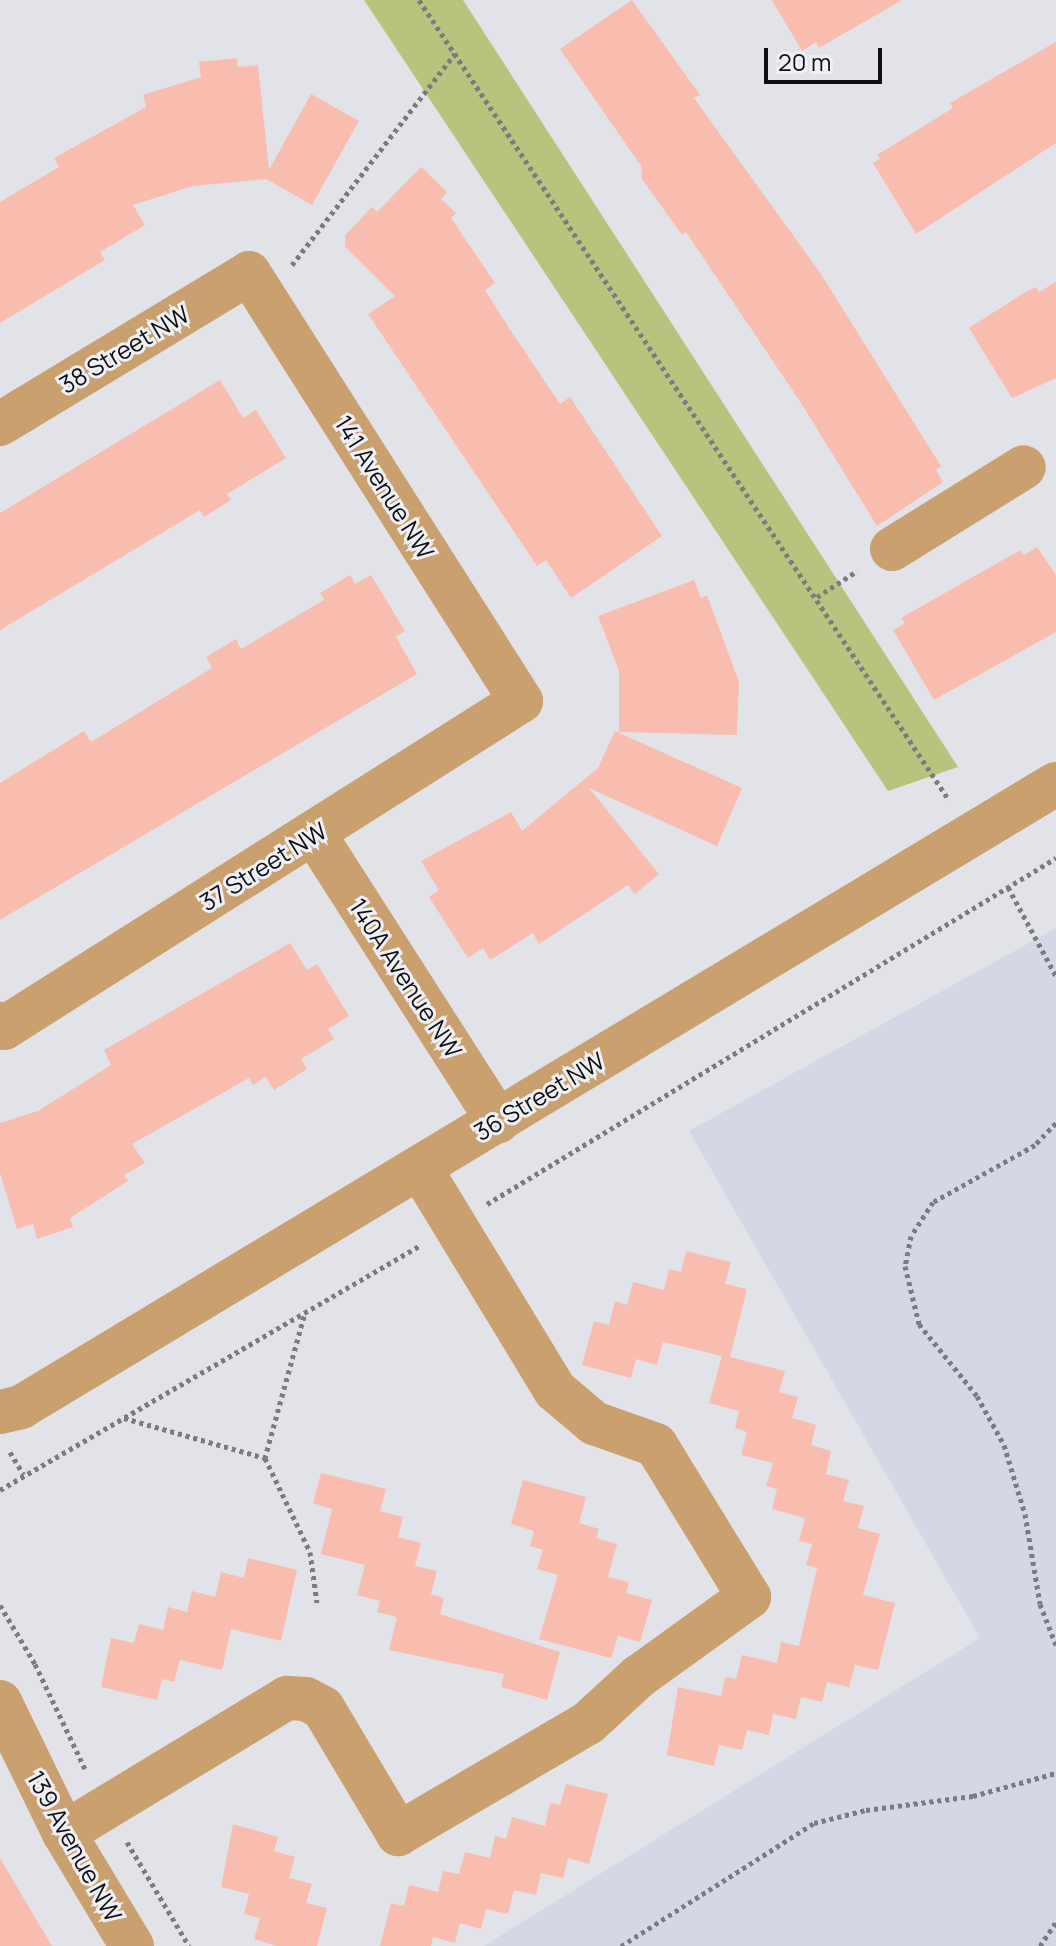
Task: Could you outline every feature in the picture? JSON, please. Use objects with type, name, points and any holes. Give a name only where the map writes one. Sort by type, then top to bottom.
[{"type":"street","name":"38 Street NW","points":[[0,424],[257,286]]},
{"type":"street","name":"141 Avenue NW","points":[[257,286],[521,701]]},
{"type":"street","points":[[892,549],[1024,467]]},
{"type":"street","name":"37 Street NW","points":[[2,1026],[315,835],[521,701]]},
{"type":"street","name":"36 Street NW","points":[[7,1425],[420,1168],[1056,784]]},
{"type":"street","name":"140A Avenue NW","points":[[315,835],[498,1121]]},
{"type":"street","points":[[64,1833],[287,1698],[323,1708],[398,1834],[588,1723],[638,1677],[749,1597],[656,1445],[594,1423],[555,1390],[420,1168]]},
{"type":"street","name":"139 Avenue NW","points":[[0,1702],[64,1833],[132,1946]]},
{"type":"path","points":[[419,0],[954,807]]},
{"type":"path","points":[[257,286],[455,53]]},
{"type":"path","points":[[0,1490],[23,1474],[305,1315],[1056,858]]},
{"type":"path","points":[[1008,887],[1056,976]]},
{"type":"path","points":[[1056,1123],[1035,1145],[933,1202],[911,1236],[905,1266],[919,1324],[977,1396],[1004,1445],[1025,1514],[1040,1604],[1056,1645]]},
{"type":"path","points":[[305,1315],[265,1458],[310,1552],[317,1603]]},
{"type":"path","points":[[124,1418],[265,1458]]},
{"type":"path","points":[[7,1425],[23,1474]]},
{"type":"path","points":[[621,1946],[814,1823],[866,1810],[973,1796],[1056,1773]]},
{"type":"path","points":[[1040,1946],[1056,1922]]},
{"type":"shaded area","points":[[1056,928],[1056,1946],[484,1946],[980,1638],[689,1131]]},
{"type":"green space","points":[[364,0],[463,0],[958,767],[888,791]]},
{"type":"building","points":[[632,0],[700,95],[694,98],[821,274],[941,466],[936,470],[943,482],[877,526],[801,403],[686,232],[682,235],[642,179],[641,166],[560,49]]},
{"type":"building","points":[[772,0],[902,0],[819,48],[816,42],[802,51]]},
{"type":"building","points":[[1056,42],[1056,143],[916,234],[873,163],[880,159],[877,155],[953,108],[950,103]]},
{"type":"building","points":[[237,58],[238,67],[258,65],[269,170],[311,94],[359,121],[312,205],[266,179],[193,186],[133,205],[145,225],[100,252],[105,260],[0,323],[0,202],[59,167],[54,158],[146,107],[143,95],[201,77],[199,62]]},
{"type":"building","points":[[421,167],[447,192],[441,199],[456,213],[451,218],[495,283],[485,290],[509,328],[560,404],[570,397],[662,536],[571,598],[546,560],[537,566],[368,314],[395,296],[345,247],[345,235],[372,207],[377,212]]},
{"type":"building","points":[[1056,282],[1056,378],[1012,398],[969,328],[1027,291],[1036,287],[1039,292]]},
{"type":"building","points":[[220,380],[243,418],[256,410],[286,458],[227,494],[231,500],[204,517],[200,510],[0,630],[0,513]]},
{"type":"building","points":[[1037,547],[1056,575],[1056,632],[934,700],[893,630],[905,623],[901,618],[1020,550],[1024,555]]},
{"type":"building","points":[[350,575],[355,584],[371,575],[405,631],[396,637],[417,674],[0,920],[0,783],[84,731],[91,742],[212,668],[206,657],[236,639],[241,649],[324,600],[320,593]]},
{"type":"building","points":[[694,580],[701,598],[707,595],[739,682],[737,735],[619,732],[619,671],[598,616]]},
{"type":"building","points":[[615,731],[742,788],[717,846],[589,788],[659,874],[635,894],[628,885],[539,944],[533,933],[490,960],[483,948],[468,958],[429,897],[439,890],[421,861],[511,812],[522,831],[598,768]]},
{"type":"building","points":[[290,943],[307,970],[317,964],[349,1016],[328,1029],[334,1039],[301,1059],[307,1069],[274,1090],[266,1077],[253,1085],[249,1078],[132,1144],[145,1163],[124,1175],[128,1181],[70,1218],[73,1227],[37,1239],[33,1224],[17,1229],[0,1173],[0,1123],[38,1111],[111,1065],[104,1050]]},
{"type":"building","points":[[686,1251],[731,1262],[725,1284],[747,1289],[730,1357],[785,1371],[779,1392],[798,1397],[792,1418],[816,1425],[811,1445],[831,1451],[826,1474],[849,1480],[843,1501],[864,1506],[858,1528],[880,1534],[863,1595],[895,1603],[878,1670],[855,1665],[849,1687],[827,1682],[822,1702],[801,1697],[796,1719],[773,1714],[769,1735],[747,1730],[742,1750],[719,1745],[714,1766],[667,1755],[678,1687],[721,1696],[725,1677],[736,1679],[742,1655],[777,1663],[781,1642],[799,1646],[817,1568],[806,1565],[812,1544],[799,1541],[805,1518],[772,1509],[777,1489],[766,1486],[773,1463],[741,1455],[747,1432],[735,1428],[739,1411],[709,1403],[722,1356],[663,1342],[657,1365],[636,1359],[631,1378],[582,1365],[594,1321],[609,1325],[615,1301],[627,1305],[633,1282],[664,1290],[669,1269],[681,1272]]},
{"type":"building","points":[[321,1473],[386,1489],[380,1511],[403,1517],[398,1537],[421,1543],[415,1566],[437,1571],[431,1594],[444,1598],[440,1614],[560,1652],[547,1700],[501,1687],[504,1674],[389,1650],[397,1617],[377,1612],[380,1601],[357,1595],[365,1565],[321,1554],[332,1509],[313,1503]]},
{"type":"building","points":[[523,1480],[586,1497],[579,1523],[599,1529],[596,1538],[617,1544],[608,1577],[629,1582],[626,1593],[652,1600],[640,1642],[618,1636],[611,1658],[539,1639],[558,1575],[537,1569],[543,1550],[530,1546],[534,1531],[511,1524]]},
{"type":"building","points":[[248,1558],[297,1570],[281,1641],[231,1629],[222,1670],[180,1660],[174,1682],[162,1679],[157,1700],[101,1687],[111,1638],[134,1643],[139,1624],[163,1630],[168,1607],[187,1612],[192,1591],[215,1597],[221,1572],[244,1578]]},
{"type":"building","points":[[566,1784],[608,1794],[589,1864],[568,1858],[563,1878],[541,1873],[536,1895],[514,1890],[508,1914],[486,1909],[481,1929],[460,1923],[455,1943],[433,1937],[431,1946],[380,1946],[391,1903],[404,1906],[409,1885],[438,1892],[443,1871],[459,1874],[465,1852],[490,1858],[495,1836],[506,1839],[512,1817],[545,1826],[550,1803],[560,1805]]},
{"type":"building","points":[[233,1824],[278,1837],[274,1851],[295,1857],[289,1878],[312,1884],[306,1903],[327,1908],[317,1946],[277,1946],[254,1939],[260,1918],[244,1914],[249,1894],[221,1887]]},
{"type":"building","points":[[0,1858],[52,1946],[0,1946]]}]
